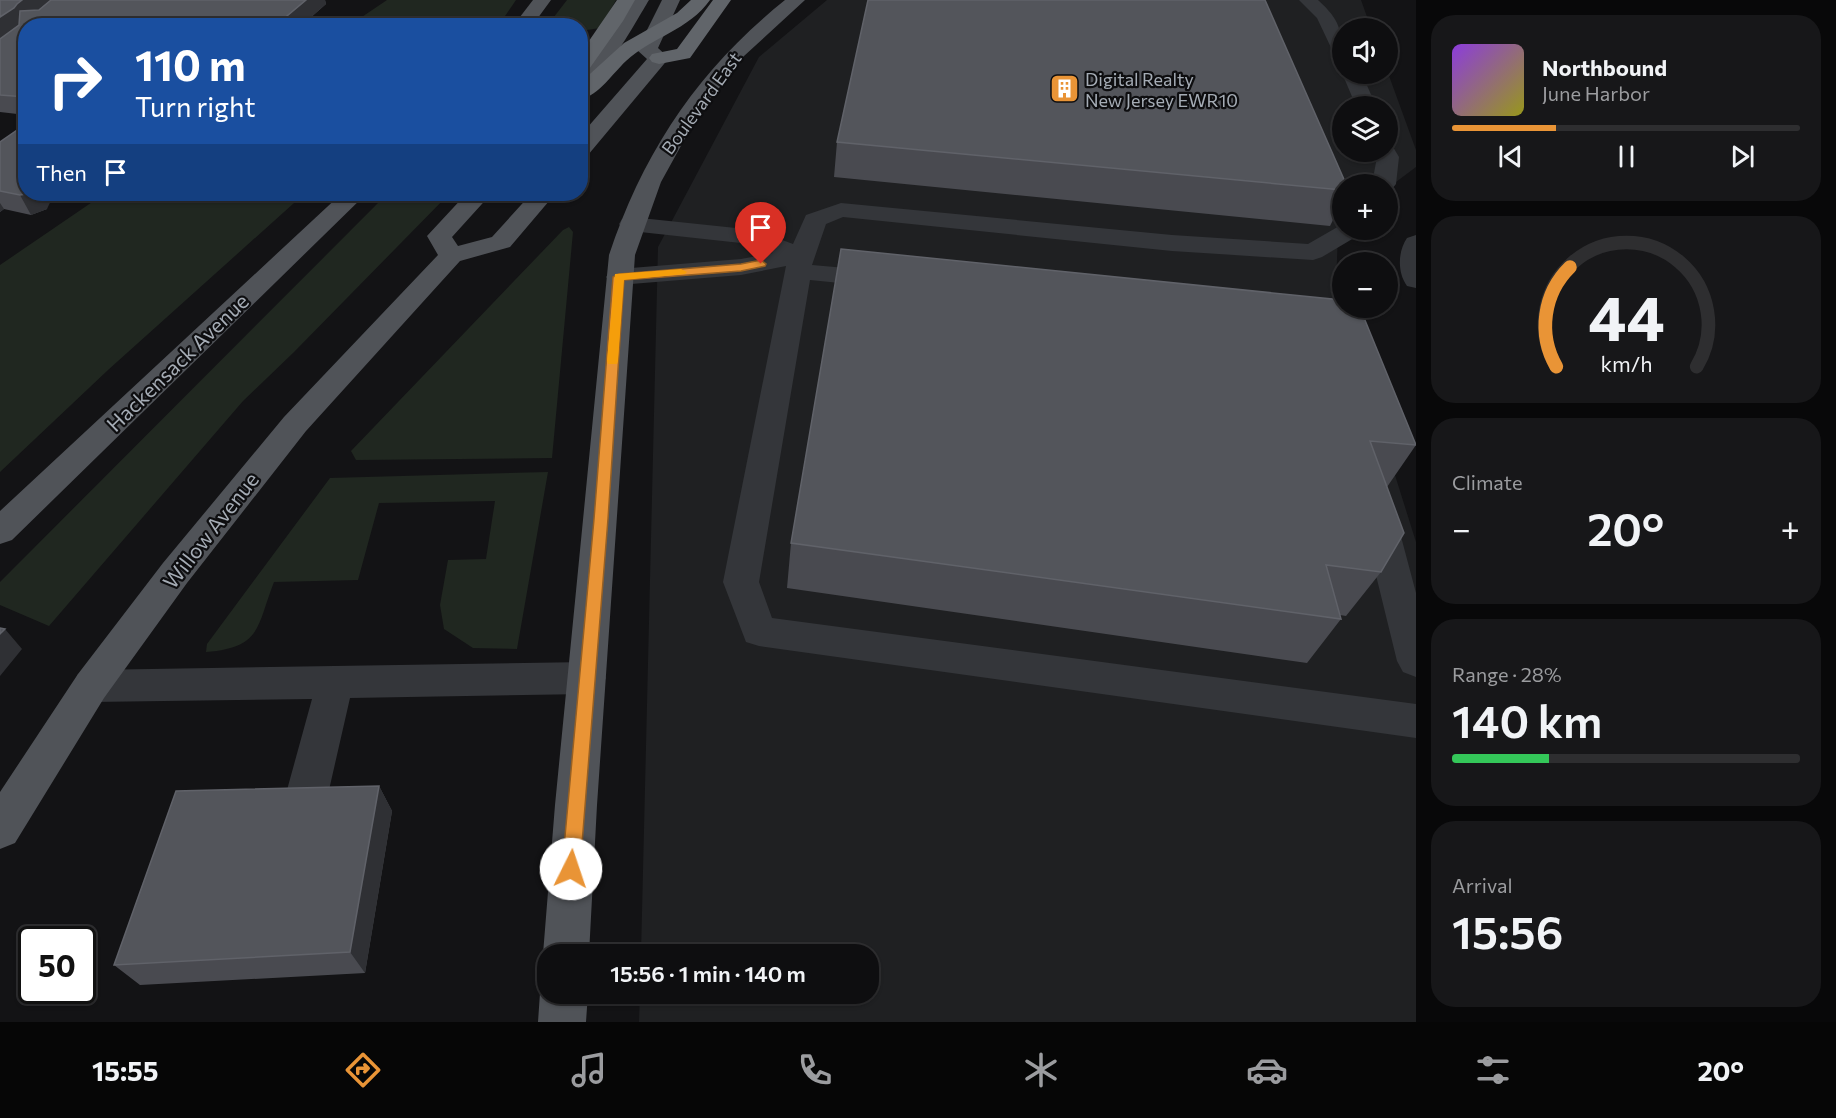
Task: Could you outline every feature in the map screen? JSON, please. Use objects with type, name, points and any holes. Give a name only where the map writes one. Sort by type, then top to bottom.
[{"type":"highway","points":[[588,57],[626,0]]},
{"type":"highway","points":[[588,88],[621,55],[689,14],[701,0]]},
{"type":"highway","points":[[659,58],[683,54],[722,0]]},
{"type":"main road","points":[[528,18],[542,0]]},
{"type":"main road","points":[[588,74],[603,58],[640,0]]},
{"type":"main road","points":[[588,141],[659,58],[647,50],[671,0]]},
{"type":"main road","name":"Boulevard East","points":[[567,944],[619,277],[631,224],[660,160],[715,78],[747,41],[796,0]]},
{"type":"main road","name":"Hackensack Avenue","points":[[0,531],[347,201]]},
{"type":"main road","points":[[472,201],[439,236],[451,256],[501,242],[537,201]]},
{"type":"main road","name":"Willow Avenue","points":[[0,829],[91,686],[175,573],[295,424],[451,256]]},
{"type":"main road","points":[[562,1022],[563,1004]]},
{"type":"street","points":[[1308,0],[1325,16],[1332,31]]},
{"type":"street","points":[[1333,240],[1313,252],[1138,240],[841,210],[815,220],[800,263],[741,582],[759,631],[1416,721]]},
{"type":"street","points":[[631,224],[755,237],[800,263]]},
{"type":"street","points":[[1416,243],[1412,259],[1416,280]]},
{"type":"street","points":[[619,277],[800,263],[905,281]]},
{"type":"street","points":[[1378,514],[1416,661]]},
{"type":"street","points":[[91,686],[587,678]]},
{"type":"street","points":[[308,790],[335,683]]},
{"type":"shaded area","points":[[387,0],[516,0],[504,18],[360,18]]},
{"type":"shaded area","points":[[567,0],[616,0],[600,28],[588,30],[588,18],[553,18]]},
{"type":"shaded area","points":[[827,0],[1361,0],[1367,18],[1332,18],[1332,84],[1392,84],[1396,96],[1332,96],[1332,162],[1398,162],[1398,100],[1416,150],[1416,167],[1398,180],[1398,174],[1332,174],[1332,240],[1338,240],[1337,252],[1332,252],[1332,318],[1346,318],[1416,542],[1416,1022],[639,1022],[640,1004],[879,1004],[879,944],[641,944],[658,247],[759,57]]},
{"type":"shaded area","points":[[94,201],[296,201],[108,370],[0,472],[0,265]]},
{"type":"shaded area","points":[[380,201],[442,201],[243,401],[49,626],[0,605],[0,582]]},
{"type":"shaded area","points":[[569,227],[573,232],[552,458],[356,460],[351,451],[563,230]]},
{"type":"shaded area","points":[[548,472],[517,649],[473,648],[444,629],[440,605],[448,560],[486,559],[495,501],[379,503],[358,580],[274,582],[259,623],[247,640],[238,645],[206,652],[207,644],[330,478]]},
{"type":"building","points":[[0,0],[22,0],[0,17]]},
{"type":"building","points":[[51,0],[306,0],[285,18],[20,18],[20,11],[39,10]]},
{"type":"building","name":"Digital Realty New Jersey EWR10","points":[[868,0],[1265,0],[1332,152],[1332,162],[1336,162],[1342,174],[1332,174],[1332,189],[837,142]]},
{"type":"building","points":[[18,26],[18,96],[0,95],[0,39]]},
{"type":"building","points":[[18,130],[18,195],[0,191],[0,142]]},
{"type":"building","points":[[841,249],[1332,299],[1332,318],[1364,318],[1416,445],[1370,441],[1404,533],[1381,572],[1326,565],[1341,619],[791,543]]},
{"type":"building","points":[[379,786],[350,952],[114,965],[176,791]]},
{"type":"slow traffic","points":[[613,361],[619,277],[681,272]]},
{"type":"place","name":"Digital Realty New Jersey EWR10","points":[[1064,89]]},
{"type":"route","points":[[571,869],[619,277],[761,264]]}]
